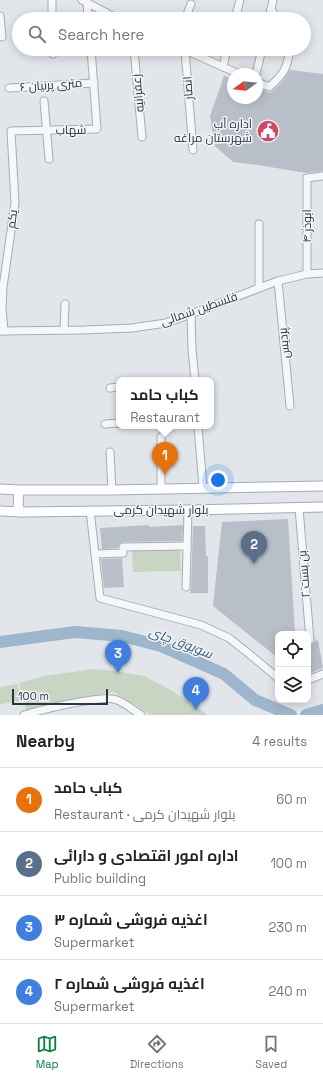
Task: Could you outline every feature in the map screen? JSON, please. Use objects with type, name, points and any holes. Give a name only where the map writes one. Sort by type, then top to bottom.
[{"type":"main road","name":"بلوار شهیدان کرمی","points":[[0,489],[112,490],[323,486]]},
{"type":"main road","points":[[19,490],[18,507],[21,512]]},
{"type":"main road","name":"بلوار شهیدان کرمی","points":[[0,511],[188,510],[323,507]]},
{"type":"street","points":[[52,0],[52,12]]},
{"type":"street","points":[[237,12],[240,0]]},
{"type":"street","points":[[270,12],[273,0]]},
{"type":"street","points":[[85,1],[87,12]]},
{"type":"street","points":[[85,1],[105,12]]},
{"type":"street","points":[[188,12],[191,4]]},
{"type":"street","points":[[0,16],[2,37]]},
{"type":"street","name":"شهاب","points":[[11,131],[98,129],[92,56]]},
{"type":"street","name":"زعفرانیه","points":[[135,56],[142,136]]},
{"type":"street","name":"انصار","points":[[185,56],[193,150]]},
{"type":"street","points":[[199,56],[227,69]]},
{"type":"street","points":[[223,67],[225,56]]},
{"type":"street","points":[[257,68],[260,56]]},
{"type":"street","points":[[263,84],[269,87],[281,76],[288,62],[289,56]]},
{"type":"street","name":"۶ متری پرنیان","points":[[9,88],[94,83]]},
{"type":"street","points":[[44,101],[49,159]]},
{"type":"street","name":"یکم","points":[[2,331],[3,287],[15,203],[11,131]]},
{"type":"street","name":"ابوذر ۴","points":[[307,274],[307,178],[323,176]]},
{"type":"street","points":[[259,224],[259,288]]},
{"type":"street","name":"فلسطین شمالی","points":[[2,331],[132,328],[166,323],[278,281],[307,274],[323,273]]},
{"type":"street","name":"پردیس","points":[[278,281],[290,406]]},
{"type":"street","points":[[64,330],[65,304]]},
{"type":"street","points":[[191,314],[195,377]]},
{"type":"street","points":[[110,388],[116,387]]},
{"type":"street","points":[[105,424],[116,423]]},
{"type":"street","points":[[198,429],[203,488]]},
{"type":"street","points":[[160,437],[161,489]]},
{"type":"street","points":[[110,452],[112,490]]},
{"type":"street","name":"بن بست ۲","points":[[299,508],[309,631]]},
{"type":"street","points":[[90,510],[100,598],[201,625],[229,638],[275,676]]},
{"type":"street","points":[[186,587],[188,510]]},
{"type":"street","points":[[95,554],[123,553],[123,548],[187,546]]},
{"type":"street","points":[[311,679],[323,674]]},
{"type":"street","points":[[24,715],[102,698],[116,700],[141,715]]},
{"type":"green space","points":[[180,549],[181,571],[133,572],[132,551]]},
{"type":"green space","points":[[94,669],[144,676],[169,689],[208,715],[150,715],[114,692],[26,710],[19,683],[44,676]]},
{"type":"green space","points":[[18,684],[21,701],[0,704],[0,687]]},
{"type":"building","name":"اداره آب شهرستان مراغه","points":[[290,70],[323,74],[323,171],[306,173],[233,162],[215,146],[210,116],[224,76],[227,77],[227,104],[263,104],[263,90],[270,93],[282,82]]},
{"type":"building","points":[[288,519],[295,631],[275,631],[275,656],[213,606],[222,522]]},
{"type":"building","points":[[149,525],[149,527],[182,525],[182,541],[123,542],[119,544],[118,548],[102,549],[100,528]]},
{"type":"building","points":[[193,526],[205,526],[206,556],[208,556],[208,593],[190,593]]},
{"type":"building","points":[[122,558],[124,587],[104,588],[101,559]]},
{"type":"building","points":[[318,640],[323,668],[311,673],[311,644]]},
{"type":"waterway","name":"سویوق چای","points":[[0,642],[75,632],[122,636],[161,646],[224,674],[255,700],[291,715]]},
{"type":"waterway","name":"سویوق چای","points":[[306,715],[323,710]]},
{"type":"place","name":"اداره آب شهرستان مراغه","points":[[268,131]]},
{"type":"place","name":"کباب حامد","points":[[165,475]]},
{"type":"place","name":"اداره امور اقتصادی و دارائی","points":[[254,564]]},
{"type":"place","name":"اغذیه فروشی شماره ۳","points":[[118,673]]},
{"type":"place","name":"اغذیه فروشی شماره ۲","points":[[196,710]]}]
